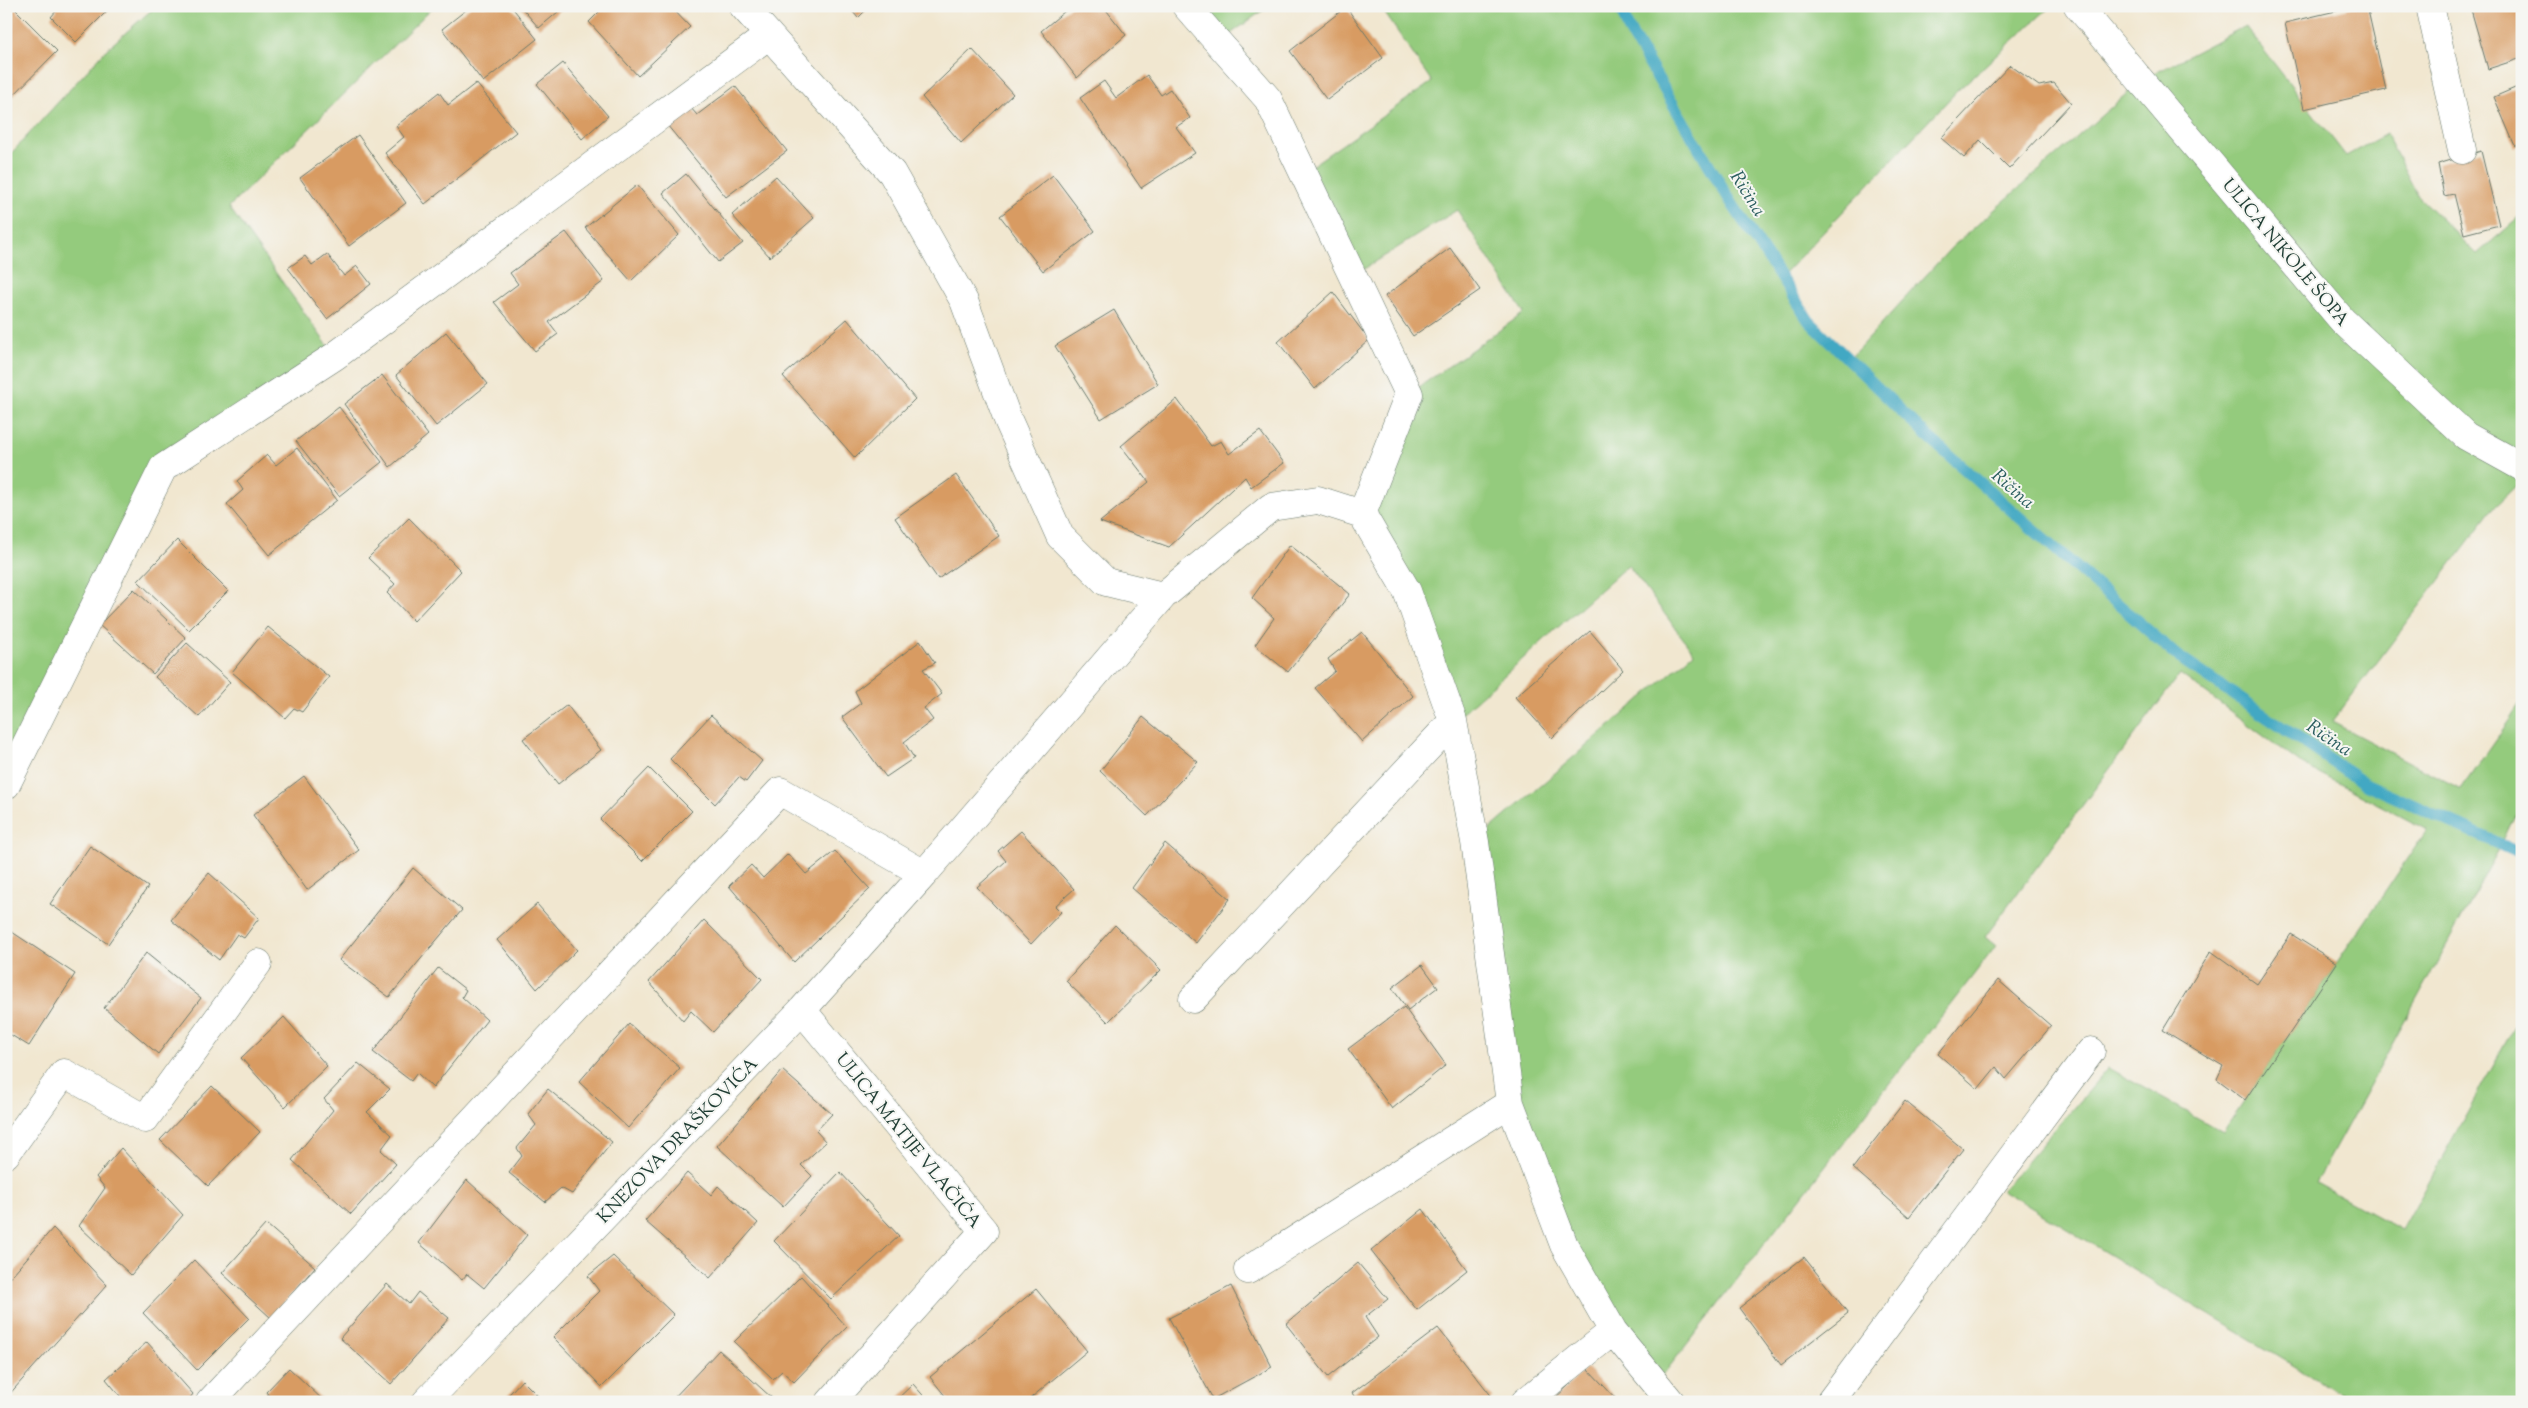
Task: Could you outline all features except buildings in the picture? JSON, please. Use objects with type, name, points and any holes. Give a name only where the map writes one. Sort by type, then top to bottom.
[{"type":"street","points":[[744,6],[892,173],[964,301],[1008,420],[1060,536],[1106,582],[1163,596]]},
{"type":"street","points":[[1186,6],[1268,99],[1409,394],[1362,514],[1407,591],[1453,721],[1475,842],[1510,1104],[1564,1245],[1613,1330],[1671,1402]]},
{"type":"street","name":"ULICA NIKOLE ŠOPA","points":[[2078,6],[2342,320],[2466,436],[2522,467]]},
{"type":"street","points":[[2430,6],[2462,150]]},
{"type":"street","points":[[6,786],[163,468],[336,356],[769,35]]},
{"type":"street","name":"KNEZOVA DRAŠKOVIĆA","points":[[426,1402],[802,1010],[924,874],[1163,596],[1271,507],[1318,500],[1362,514]]},
{"type":"street","points":[[1193,999],[1453,721]]},
{"type":"street","points":[[210,1402],[780,791],[924,874]]},
{"type":"street","points":[[6,1154],[64,1072],[145,1119],[258,963]]},
{"type":"street","name":"ULICA MATIJE VLAČIĆA","points":[[802,1010],[984,1231],[830,1402]]},
{"type":"street","points":[[1830,1402],[2091,1050]]},
{"type":"street","points":[[1248,1270],[1510,1104]]},
{"type":"street","points":[[1525,1402],[1613,1330]]},
{"type":"green space","points":[[156,6],[434,6],[229,207],[335,356],[163,468],[6,785],[6,159],[107,49]]},
{"type":"green space","points":[[1186,6],[1269,6],[1218,43]]},
{"type":"green space","points":[[1380,6],[2051,6],[1958,90],[1781,277],[1809,321],[1849,359],[1952,247],[2142,80],[2245,26],[2346,156],[2386,134],[2418,196],[2477,254],[2522,215],[2522,480],[2495,506],[2332,722],[2461,789],[2522,702],[2522,800],[2498,851],[2316,1183],[2402,1230],[2522,1013],[2522,1402],[2354,1402],[2002,1190],[2108,1068],[2223,1132],[2427,830],[2300,763],[2180,674],[1985,937],[1996,946],[1656,1384],[1613,1331],[1510,1104],[1475,842],[1694,653],[1628,565],[1453,721],[1362,514],[1409,394],[1524,313],[1457,210],[1353,276],[1304,171],[1432,82]]},
{"type":"waterway","name":"Ričina","points":[[1620,6],[1628,28],[1731,202],[1809,321],[1926,435],[2177,656],[2364,783],[2522,854]]}]
